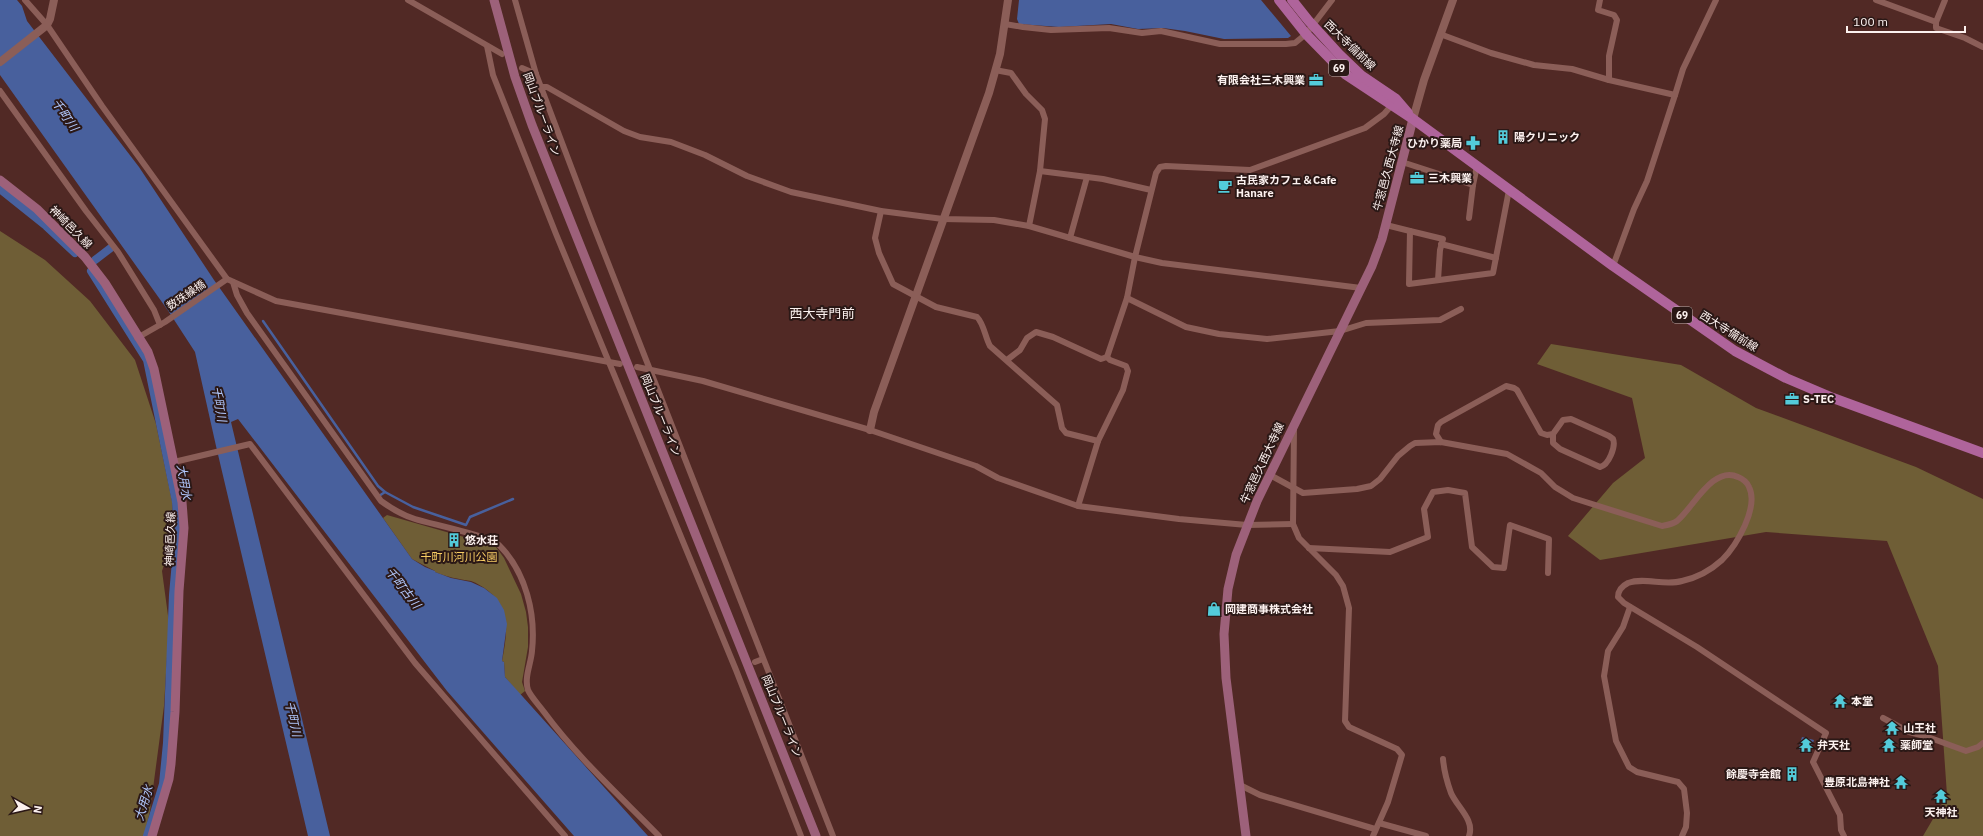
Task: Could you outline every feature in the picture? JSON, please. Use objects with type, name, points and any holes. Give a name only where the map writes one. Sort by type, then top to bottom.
[{"type":"main road","name":"岡山ブルーライン","points":[[494,0],[515,77],[532,125],[816,836]]},
{"type":"main road","name":"西大寺備前線","points":[[1279,0],[1306,34],[1345,74],[1391,106],[1413,119],[1613,266],[1735,351],[1786,378],[1833,398],[1983,453]]},
{"type":"main road","name":"西大寺備前線","points":[[1292,0],[1313,26],[1362,76],[1396,99],[1413,119]]},
{"type":"main road","name":"牛窓邑久西大寺線","points":[[1246,836],[1226,678],[1224,634],[1228,589],[1236,555],[1247,525],[1294,424],[1372,266],[1386,225],[1413,119]]},
{"type":"main road","name":"神崎邑久線","points":[[0,180],[37,209],[85,257],[105,283],[148,352],[154,369],[182,502],[184,528],[179,591],[175,712],[169,779],[152,836]]},
{"type":"street","points":[[25,0],[47,25],[102,106],[227,279],[276,301],[620,364]]},
{"type":"street","points":[[0,62],[47,25],[50,19],[54,0]]},
{"type":"street","points":[[408,0],[502,54]]},
{"type":"street","points":[[515,0],[540,87],[592,222],[652,370],[833,836]]},
{"type":"street","points":[[870,430],[874,412],[996,70],[1008,0]]},
{"type":"street","points":[[1005,24],[1051,30],[1110,28],[1142,33],[1161,31],[1220,44],[1296,43],[1313,26],[1332,0]]},
{"type":"street","points":[[1413,119],[1440,34],[1453,0]]},
{"type":"street","points":[[1600,0],[1598,10],[1614,15],[1617,20],[1609,56],[1609,80]]},
{"type":"street","points":[[1613,266],[1634,209],[1648,181],[1686,64],[1716,0]]},
{"type":"street","points":[[1876,0],[1936,22]]},
{"type":"street","points":[[1944,0],[1936,22],[1936,28],[1965,38],[1983,47]]},
{"type":"street","points":[[1440,34],[1534,65],[1572,69],[1609,80],[1675,95]]},
{"type":"street","points":[[488,46],[492,75],[609,362],[739,669],[801,836]]},
{"type":"street","points":[[522,68],[536,74]]},
{"type":"street","points":[[996,70],[1011,74],[1026,94],[1042,110],[1045,119],[1040,171],[1029,226]]},
{"type":"street","points":[[540,87],[547,87],[624,132],[640,137],[671,142],[705,155],[747,176],[791,192],[881,211],[943,220],[994,220],[1029,226],[1135,257],[1162,263],[1361,288]]},
{"type":"street","points":[[0,91],[86,211],[118,252],[162,323]]},
{"type":"street","points":[[1108,357],[1127,298],[1135,257],[1156,173],[1160,167],[1250,170],[1365,128],[1384,114],[1391,106]]},
{"type":"street","points":[[1402,162],[1473,185]]},
{"type":"street","points":[[1469,218],[1477,166]]},
{"type":"street","points":[[1040,171],[1087,176],[1152,190]]},
{"type":"street","points":[[1070,238],[1087,176]]},
{"type":"street","points":[[1410,231],[1409,284],[1493,273],[1509,190]]},
{"type":"street","points":[[881,211],[875,238],[879,253],[892,284],[936,307],[976,317],[981,321],[985,337],[990,346],[1057,405],[1062,428],[1066,433],[1098,441]]},
{"type":"street","points":[[1386,225],[1443,238],[1441,244],[1438,280]]},
{"type":"street","points":[[1441,244],[1496,258]]},
{"type":"street","name":"数珠繰橋","points":[[138,338],[227,279]]},
{"type":"street","points":[[233,282],[237,295],[247,313],[381,501],[397,512],[415,519],[477,536],[498,544],[510,559],[524,583],[531,606],[534,631],[526,682],[529,692],[557,730],[659,836]]},
{"type":"street","points":[[1127,298],[1186,327],[1219,334],[1267,339],[1340,331],[1366,323],[1440,320],[1462,309]]},
{"type":"street","points":[[1007,360],[1020,350],[1027,338],[1036,332],[1053,337],[1101,358],[1108,357]]},
{"type":"street","points":[[1078,506],[1098,441],[1123,390],[1128,372],[1126,366],[1110,360],[1108,357]]},
{"type":"street","points":[[637,367],[703,380],[870,430],[976,466],[998,478],[1078,506],[1179,519],[1247,525],[1293,524]]},
{"type":"street","points":[[1441,442],[1436,434],[1438,425],[1506,386],[1516,390],[1541,433],[1547,435],[1553,434],[1563,420],[1571,419],[1609,436],[1613,439],[1614,445],[1606,464],[1603,467],[1597,467],[1556,447],[1553,443],[1553,434]]},
{"type":"street","points":[[1240,785],[1260,795],[1374,833],[1388,802],[1402,755],[1398,749],[1349,727],[1345,721],[1350,608],[1343,586],[1299,538],[1293,524],[1292,488],[1294,424]]},
{"type":"street","points":[[1270,475],[1303,493],[1357,489],[1371,486],[1380,479],[1398,456],[1415,443],[1441,442],[1507,454],[1541,473],[1555,488],[1573,498],[1662,526],[1675,523],[1714,479],[1724,475],[1733,475],[1744,480],[1749,486],[1753,497],[1749,513],[1745,525],[1722,559],[1706,571],[1682,581],[1664,583],[1636,582],[1625,584],[1618,592],[1618,597],[1620,601],[1697,646],[1826,733],[1813,762],[1840,815],[1841,830],[1844,836]]},
{"type":"street","points":[[174,462],[250,444],[415,663],[565,836]]},
{"type":"street","points":[[1309,548],[1390,552],[1410,543],[1428,538],[1424,510],[1433,492],[1448,490],[1465,493],[1472,547],[1493,567],[1504,568],[1510,525],[1548,539],[1548,573]]},
{"type":"street","points":[[1630,607],[1623,627],[1608,651],[1604,676],[1616,741],[1629,767],[1637,772],[1678,782],[1684,789],[1687,813],[1686,827],[1682,836]]},
{"type":"street","points":[[755,662],[763,659]]},
{"type":"street","points":[[1884,718],[1909,732],[1925,736],[1966,751],[1978,748],[1983,743]]},
{"type":"street","points":[[1444,759],[1444,773],[1452,795],[1466,816],[1470,832],[1469,836]]},
{"type":"street","points":[[1379,823],[1426,836]]},
{"type":"green space","points":[[0,231],[45,260],[90,301],[135,360],[156,424],[172,501],[174,535],[162,571],[169,623],[164,706],[150,811],[144,836],[0,836]]},
{"type":"green space","points":[[1551,344],[1681,365],[1756,408],[1916,467],[1983,499],[1983,836],[1923,836],[1947,795],[1938,666],[1887,541],[1766,532],[1600,560],[1568,536],[1613,483],[1645,458],[1632,398],[1537,364]]},
{"type":"green space","name":"千町川河川公園","points":[[387,515],[496,547],[504,558],[521,594],[526,612],[528,647],[522,682],[525,691],[520,695],[505,677],[504,662],[502,661],[506,622],[501,605],[495,597],[475,583],[439,574],[412,559],[383,518]]},
{"type":"water","points":[[0,0],[17,0],[22,6],[27,21],[139,167],[214,280],[412,559],[435,572],[451,578],[471,582],[484,588],[497,598],[504,610],[507,624],[502,661],[504,662],[505,677],[648,836],[574,836],[447,691],[238,419],[231,422],[330,836],[308,836],[195,352],[169,312],[0,75]]},
{"type":"water","points":[[1019,0],[1261,0],[1291,36],[1288,38],[1224,39],[1163,28],[1138,29],[1111,24],[1059,27],[1019,24],[1017,19]]},
{"type":"water","points":[[1802,737],[1814,740],[1809,753],[1798,749]]},
{"type":"waterway","name":"大用水","points":[[0,189],[46,226],[75,253]]},
{"type":"waterway","points":[[95,260],[112,247]]},
{"type":"waterway","name":"大用水","points":[[91,271],[147,360],[176,502],[178,538],[173,595],[167,743],[163,784],[147,836]]},
{"type":"waterway","points":[[263,321],[378,486],[385,492]]},
{"type":"waterway","points":[[379,496],[385,492],[413,507],[466,525],[470,517],[513,499]]},
{"type":"place","name":"有限会社三木興業","points":[[1316,80]]},
{"type":"place","name":"陽クリニック","points":[[1503,137]]},
{"type":"place","name":"ひかり薬局","points":[[1473,143]]},
{"type":"place","name":"三木興業","points":[[1417,178]]},
{"type":"place","name":"古民家カフェ＆Cafe Hanare","points":[[1225,186]]},
{"type":"place","name":"S-TEC","points":[[1792,399]]},
{"type":"place","name":"悠水荘","points":[[454,540]]},
{"type":"place","name":"岡建商事株式会社","points":[[1214,609]]},
{"type":"place","name":"本堂","points":[[1840,701]]},
{"type":"place","name":"山王社","points":[[1892,728]]},
{"type":"place","name":"弁天社","points":[[1806,745]]},
{"type":"place","name":"薬師堂","points":[[1889,745]]},
{"type":"place","name":"餘慶寺会館","points":[[1792,774]]},
{"type":"place","name":"豊原北島神社","points":[[1901,782]]},
{"type":"place","name":"天神社","points":[[1941,796]]},
{"type":"district","name":"西大寺門前","points":[[822,313]]},
{"type":"water label","name":"千町川","points":[[65,115]]},
{"type":"water label","name":"千町川","points":[[219,404]]},
{"type":"water label","name":"千町古川","points":[[403,588]]},
{"type":"water label","name":"千町川","points":[[293,719]]}]
